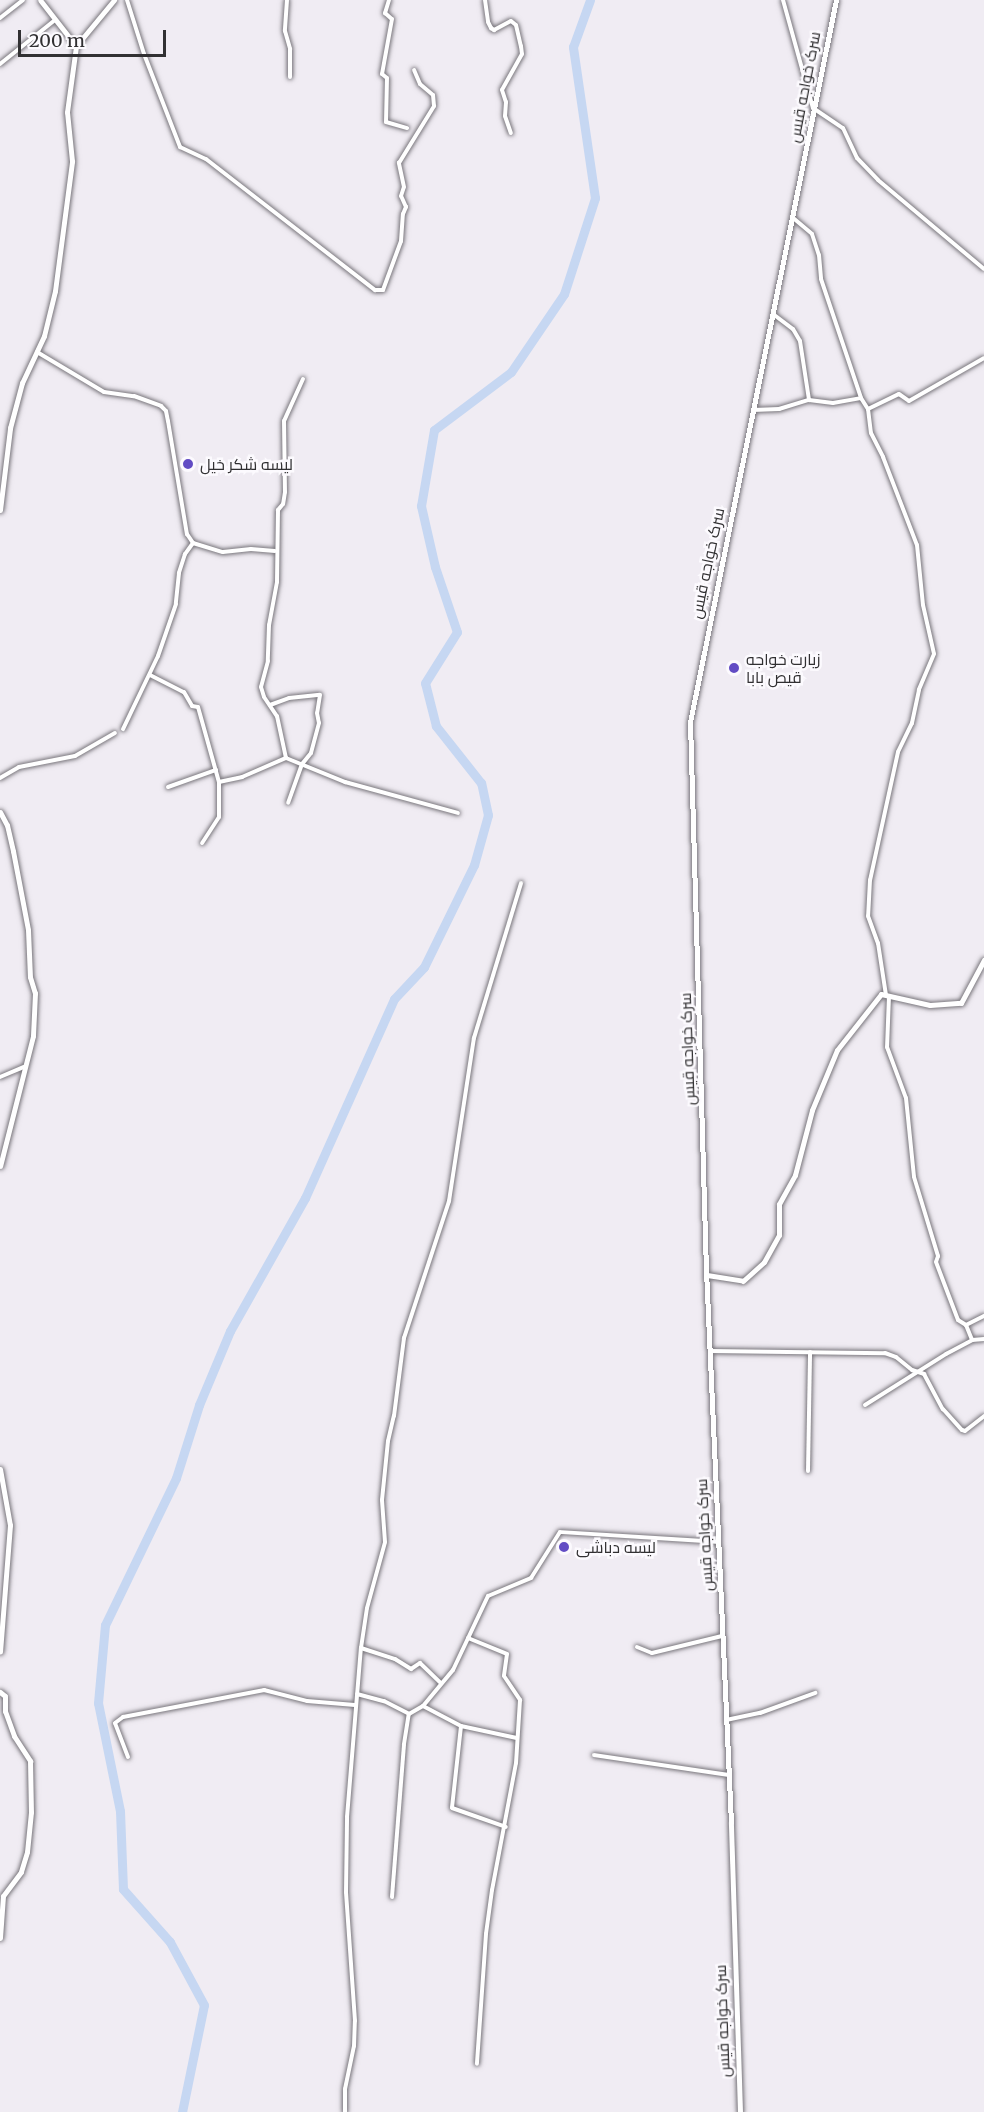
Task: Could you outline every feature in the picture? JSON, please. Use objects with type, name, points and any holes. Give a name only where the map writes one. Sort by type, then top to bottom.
[{"type":"street","points":[[0,18],[23,0]]},
{"type":"street","points":[[40,0],[76,46]]},
{"type":"street","points":[[0,510],[10,428],[22,383],[37,352],[55,291],[72,161],[67,112],[76,46],[114,0]]},
{"type":"street","points":[[127,0],[144,54],[180,147],[206,159],[375,290],[383,290],[401,241],[402,214],[406,207],[401,196],[404,187],[399,163],[434,106],[433,95],[420,84],[414,70]]},
{"type":"street","points":[[286,0],[285,31],[290,50],[291,77]]},
{"type":"street","points":[[389,0],[385,13],[392,19],[382,74],[387,78],[386,122],[407,128]]},
{"type":"street","points":[[485,0],[488,22],[492,28],[494,30],[511,21],[516,25],[521,46],[522,54],[502,90],[506,102],[505,116],[511,133]]},
{"type":"street","points":[[783,0],[813,108],[843,128],[857,158],[878,180],[984,269]]},
{"type":"street","name":"سرک خواجه قیس","points":[[740,2112],[729,1775],[706,1275],[690,722],[836,0]]},
{"type":"street","points":[[0,64],[56,20]]},
{"type":"street","points":[[792,217],[812,234],[819,255],[821,279],[861,398],[868,408],[871,433],[917,545],[923,605],[934,654],[919,690],[912,723],[898,752],[870,880],[868,916],[878,943],[888,995],[888,1047],[906,1098],[914,1177],[938,1256],[936,1262],[958,1320],[966,1325],[972,1340]]},
{"type":"street","points":[[772,314],[794,329],[800,340],[808,400]]},
{"type":"street","points":[[37,352],[104,392],[151,401],[166,411],[178,468],[177,486],[187,534],[193,543],[223,552],[251,549],[275,551]]},
{"type":"street","points":[[868,408],[899,394],[909,401],[984,358]]},
{"type":"street","points":[[286,758],[277,716],[261,687],[268,661],[269,625],[277,582],[275,551],[278,510],[283,504],[285,492],[284,421],[303,380]]},
{"type":"street","points":[[752,410],[779,409],[808,400],[833,403],[861,398]]},
{"type":"street","points":[[123,729],[150,675],[176,604],[179,573],[185,554],[193,543]]},
{"type":"street","points":[[150,675],[184,692],[192,706],[198,707],[219,782],[219,817],[202,843]]},
{"type":"street","points":[[270,705],[289,698],[320,695],[317,713],[319,723],[311,753],[302,764],[288,803]]},
{"type":"street","points":[[0,778],[19,767],[75,756],[115,733]]},
{"type":"street","points":[[219,782],[242,777],[286,758],[345,782],[458,813]]},
{"type":"street","points":[[168,787],[216,770]]},
{"type":"street","points":[[0,812],[7,825],[13,851],[28,930],[30,977],[35,993],[33,1036],[0,1166]]},
{"type":"street","points":[[345,2112],[345,2089],[354,2046],[346,1892],[348,1817],[355,1705],[367,1608],[385,1542],[382,1500],[384,1473],[404,1338],[449,1201],[474,1038],[521,883]]},
{"type":"street","points":[[706,1275],[743,1281],[764,1262],[779,1235],[779,1204],[795,1175],[812,1110],[837,1050],[881,994],[930,1005],[961,1003],[984,960]]},
{"type":"street","points":[[0,1077],[25,1066]]},
{"type":"street","points":[[966,1325],[984,1316]]},
{"type":"street","points":[[865,1405],[972,1340],[984,1339]]},
{"type":"street","points":[[710,1351],[885,1353],[924,1374],[943,1409],[962,1430],[965,1431],[984,1416]]},
{"type":"street","points":[[808,1471],[810,1352]]},
{"type":"street","points":[[0,1468],[10,1525],[0,1652]]},
{"type":"street","points":[[409,1714],[423,1706],[453,1670],[488,1596],[531,1578],[560,1532],[718,1542]]},
{"type":"street","points":[[637,1647],[652,1653],[722,1636]]},
{"type":"street","points":[[468,1638],[507,1654],[504,1676],[520,1700],[516,1763],[489,1912],[477,2064]]},
{"type":"street","points":[[362,1648],[395,1659],[411,1670],[420,1663],[441,1683]]},
{"type":"street","points":[[128,1757],[115,1723],[123,1717],[264,1690],[307,1701],[355,1705]]},
{"type":"street","points":[[0,1938],[3,1896],[21,1872],[27,1852],[31,1812],[30,1761],[18,1744],[4,1711],[2,1693]]},
{"type":"street","points":[[726,1720],[760,1713],[815,1693]]},
{"type":"street","points":[[357,1694],[384,1701],[409,1714]]},
{"type":"street","points":[[423,1706],[461,1726],[517,1738]]},
{"type":"street","points":[[392,1897],[404,1744],[409,1714]]},
{"type":"street","points":[[461,1726],[452,1808],[506,1827]]},
{"type":"street","points":[[594,1755],[729,1775]]},
{"type":"waterway","points":[[182,2112],[204,2005],[170,1942],[123,1889],[120,1811],[98,1703],[105,1625],[176,1478],[199,1405],[230,1331],[305,1198],[394,999],[424,967],[474,865],[488,815],[481,783],[436,726],[425,683],[457,632],[435,567],[421,506],[434,430],[511,372],[564,294],[595,198],[573,47],[590,0]]},
{"type":"place","name":"لیسه شکر خیل","points":[[188,464]]},
{"type":"place","name":"زیارت خواجه قیص بابا","points":[[734,668]]},
{"type":"place","name":"لیسه دباشی","points":[[564,1547]]}]
